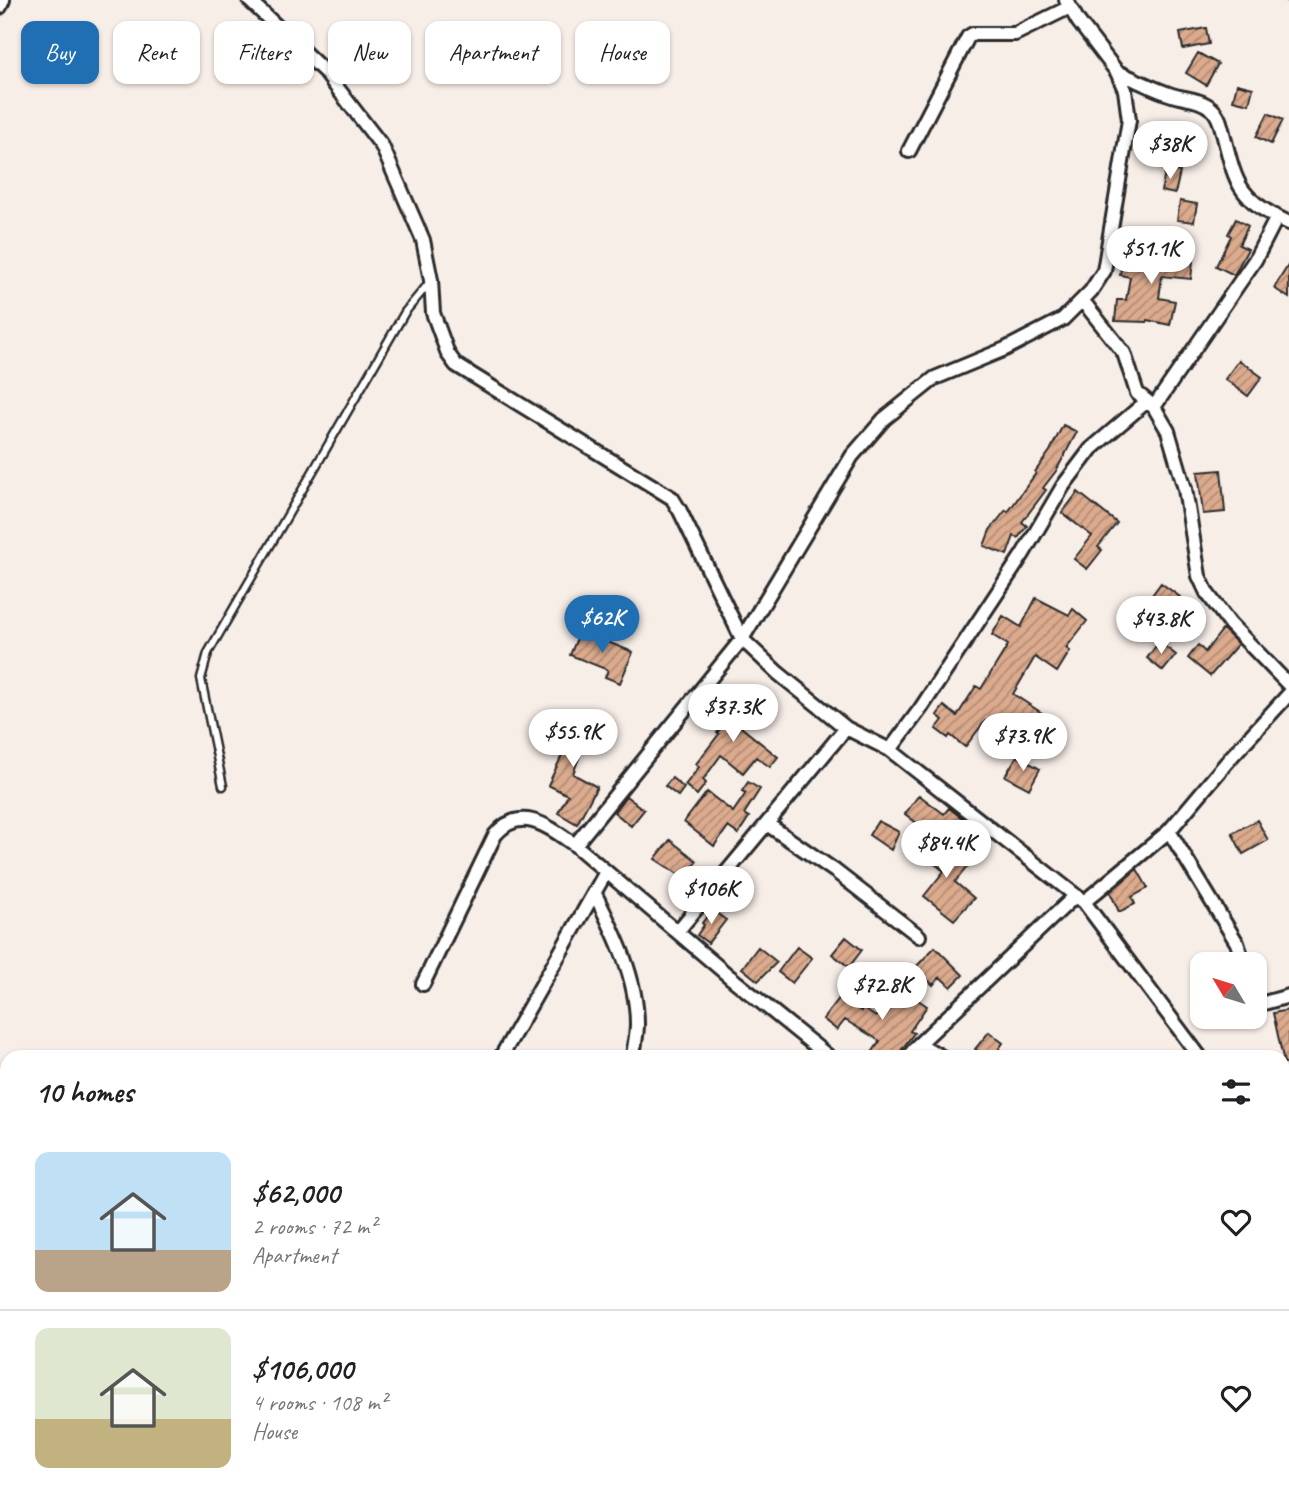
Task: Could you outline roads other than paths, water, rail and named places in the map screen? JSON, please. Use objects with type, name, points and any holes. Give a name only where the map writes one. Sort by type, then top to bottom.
[{"type":"street","points":[[0,7],[3,0]]},
{"type":"street","points":[[249,0],[325,72],[382,146],[423,240],[431,280],[433,313],[448,354],[456,365],[671,498],[680,511],[742,639],[778,673],[846,728],[890,750],[1080,899],[1195,1050]]},
{"type":"street","points":[[575,845],[742,639],[852,456],[884,419],[935,378],[1005,349],[1063,319],[1091,291],[1104,271],[1129,120],[1125,90],[1117,72],[1068,3],[1015,34],[973,34],[968,37],[909,151]]},
{"type":"street","points":[[890,750],[1023,554],[1063,486],[1091,449],[1150,404],[1283,220],[1261,209],[1240,188],[1232,169],[1219,117],[1213,109],[1196,100],[1172,94],[1117,72]]},
{"type":"street","points":[[1082,300],[1124,353],[1137,393],[1150,404],[1168,431],[1185,489],[1199,576],[1203,584],[1230,624],[1289,685]]},
{"type":"street","points":[[914,1050],[1080,899],[1169,831],[1289,694]]},
{"type":"street","points":[[677,932],[846,728]]},
{"type":"street","points":[[423,984],[495,835],[509,822],[525,819],[553,830],[575,845],[820,1050]]},
{"type":"street","points":[[767,824],[835,871],[919,936]]},
{"type":"street","points":[[1169,831],[1240,952]]},
{"type":"street","points":[[505,1050],[606,872]]},
{"type":"street","points":[[595,894],[632,981],[637,1023],[634,1050]]},
{"type":"street","points":[[1267,1002],[1289,996]]},
{"type":"street","points":[[919,1044],[930,1050]]},
{"type":"lane","points":[[223,786],[201,679],[208,653],[405,312],[431,280]]}]
